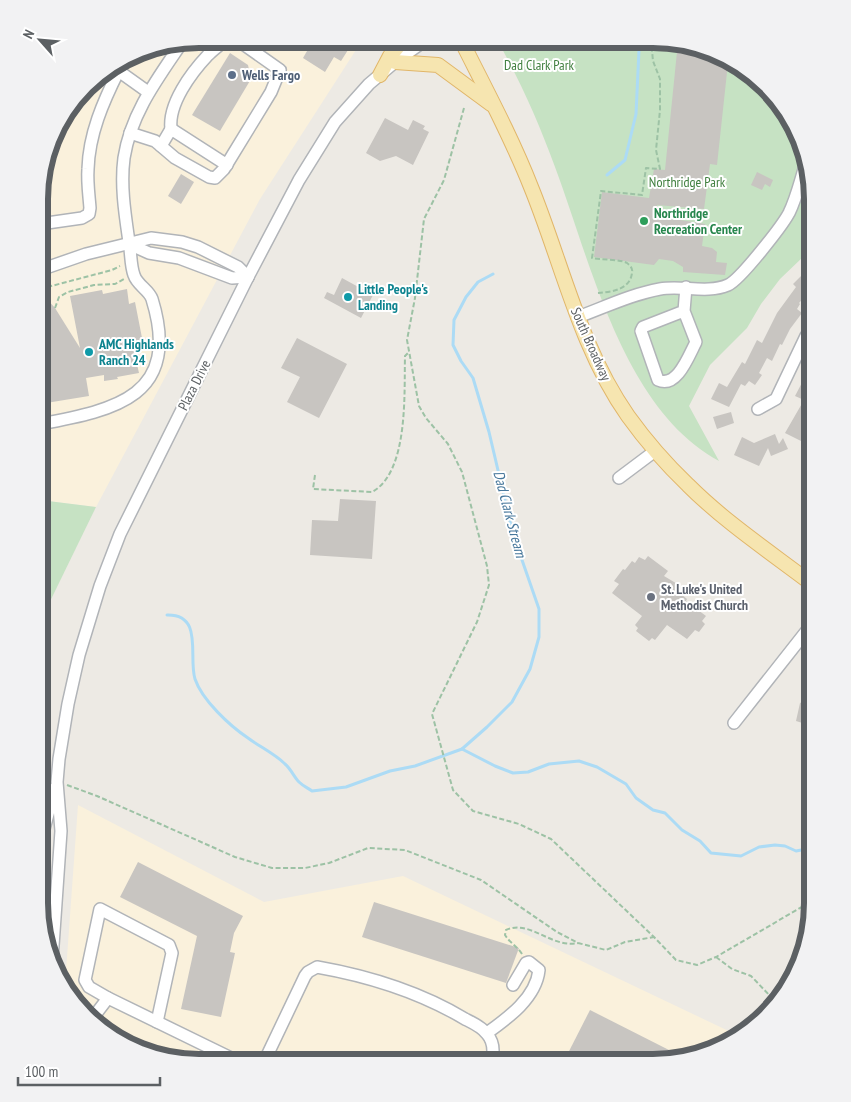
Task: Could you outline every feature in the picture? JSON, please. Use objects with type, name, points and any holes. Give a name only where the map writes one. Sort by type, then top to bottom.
[{"type":"main road","points":[[380,74],[397,48]]},
{"type":"main road","name":"South Broadway","points":[[465,48],[531,186],[578,317],[596,358],[617,398],[655,451],[688,486],[803,577]]},
{"type":"main road","points":[[395,62],[438,65],[494,106]]},
{"type":"street","points":[[161,146],[171,129],[172,109],[190,76],[216,48]]},
{"type":"street","points":[[130,133],[155,141],[175,158],[209,177],[215,178],[227,165],[271,92],[280,70],[249,48]]},
{"type":"street","name":"Plaza Drive","points":[[53,943],[61,831],[57,782],[68,704],[83,638],[100,586],[124,525],[248,277],[299,180],[350,103],[380,74],[414,48]]},
{"type":"street","points":[[48,423],[84,416],[128,399],[137,393],[151,376],[158,361],[160,347],[159,332],[151,297],[134,275],[132,266],[126,224],[123,176],[124,159],[136,116],[148,92],[177,49]]},
{"type":"street","points":[[119,71],[148,92]]},
{"type":"street","points":[[48,223],[82,218],[88,214],[90,208],[88,169],[92,136],[102,102],[114,74]]},
{"type":"street","points":[[171,129],[227,165]]},
{"type":"street","points":[[578,317],[640,294],[660,289],[686,287],[720,288],[734,282],[743,274],[789,213],[803,184]]},
{"type":"street","points":[[48,267],[86,254],[151,238],[182,242],[198,247],[238,267],[248,277]]},
{"type":"street","points":[[130,244],[149,253],[179,258],[232,278],[248,277]]},
{"type":"street","points":[[684,311],[643,327],[641,330],[658,380],[661,382],[676,378],[696,342],[684,311],[686,287]]},
{"type":"street","points":[[758,409],[776,399],[804,341]]},
{"type":"street","points":[[619,478],[655,451]]},
{"type":"street","points":[[734,723],[803,635]]},
{"type":"street","name":"Plaza Drive","points":[[48,815],[57,782]]},
{"type":"street","points":[[157,1022],[172,953],[169,945],[100,909],[85,980],[89,987],[108,998],[157,1022],[223,1054]]},
{"type":"street","points":[[487,1033],[513,1013],[528,995],[537,979],[539,970],[529,962],[526,963],[513,985]]},
{"type":"street","points":[[268,1054],[305,976],[317,967],[352,973],[423,997],[458,1014],[487,1033],[492,1041],[493,1054]]},
{"type":"street","points":[[97,1015],[108,998]]},
{"type":"path","points":[[598,293],[613,292],[626,286],[630,282],[633,272],[627,263],[592,258],[601,191],[642,195],[646,168],[660,169],[656,150],[660,110],[660,79],[653,61],[652,48]]},
{"type":"path","points":[[464,108],[444,180],[424,219],[415,298],[407,340],[419,406],[426,418],[448,444],[462,472],[487,566],[488,585],[477,622],[432,714],[453,790],[473,811],[519,824],[551,839],[676,960],[697,965],[716,957],[803,906]]},
{"type":"path","points":[[55,308],[59,297],[68,292],[94,285],[115,284],[126,279],[120,266]]},
{"type":"path","points":[[48,287],[112,270],[120,266],[132,266]]},
{"type":"path","points":[[315,475],[313,489],[372,492],[380,488],[394,466],[403,429],[405,356],[408,353]]},
{"type":"path","points":[[57,782],[97,796],[235,857],[272,868],[306,868],[329,863],[368,848],[405,850],[481,880],[557,932],[578,943],[606,950],[625,942],[654,937]]},
{"type":"path","points":[[526,963],[518,947],[511,944],[505,935],[506,930],[513,927],[522,927],[559,943],[570,945],[578,943]]},
{"type":"path","points":[[716,957],[732,970],[751,976],[771,997]]},
{"type":"shaded area","points":[[199,48],[357,48],[260,199],[96,507],[48,501],[49,179],[59,141],[68,123],[85,99],[99,85],[132,63],[160,53],[179,49]]},
{"type":"shaded area","points":[[78,805],[264,902],[403,876],[731,1032],[710,1043],[691,1049],[672,1053],[652,1054],[179,1053],[141,1043],[107,1023],[79,995],[66,975]]},
{"type":"green space","name":"Northridge Park","points":[[501,48],[652,48],[672,49],[691,53],[710,59],[744,79],[772,107],[788,132],[801,169],[804,199],[804,256],[780,279],[761,304],[747,328],[710,365],[689,406],[719,461],[686,437],[658,407],[634,370],[614,330],[597,288],[542,134]]},
{"type":"green space","points":[[48,501],[96,507],[48,606]]},
{"type":"building","points":[[309,48],[349,48],[341,61],[334,57],[325,72],[303,58]]},
{"type":"building","points":[[677,50],[710,59],[727,68],[717,165],[710,164],[704,209],[657,205],[656,216],[705,224],[702,246],[712,248],[717,252],[716,262],[727,263],[725,275],[683,272],[683,267],[673,261],[659,259],[654,265],[594,257],[602,192],[649,198],[654,169],[665,170]]},
{"type":"building","points":[[230,53],[248,65],[251,79],[220,131],[192,115]]},
{"type":"building","points":[[385,118],[408,130],[413,120],[425,126],[423,129],[429,132],[413,165],[396,156],[380,161],[366,153]]},
{"type":"building","points":[[757,172],[773,180],[770,187],[765,184],[762,190],[751,185]]},
{"type":"building","points":[[181,174],[194,182],[181,204],[168,196]]},
{"type":"building","points":[[804,273],[804,298],[797,309],[802,313],[790,329],[782,345],[780,344],[772,361],[767,358],[759,373],[762,375],[755,385],[749,381],[745,386],[741,384],[729,407],[711,399],[719,383],[727,387],[742,362],[745,364],[757,340],[762,343],[777,313],[796,287],[793,284]]},
{"type":"building","name":"Little People's Landing","points":[[342,278],[373,295],[361,318],[324,298],[327,292],[334,295]]},
{"type":"building","name":"AMC Highlands Ranch 24","points":[[127,289],[129,304],[135,302],[143,343],[137,345],[140,359],[136,360],[139,373],[104,381],[104,375],[86,378],[89,396],[48,403],[48,300],[80,348],[70,296],[102,290],[103,294]]},
{"type":"building","points":[[297,338],[347,364],[319,418],[287,402],[300,377],[281,368]]},
{"type":"building","points":[[804,379],[804,400],[795,396]]},
{"type":"building","points":[[804,400],[804,442],[785,433]]},
{"type":"building","points":[[731,412],[734,423],[717,429],[713,417]]},
{"type":"building","points":[[775,434],[779,444],[783,438],[788,449],[771,456],[768,448],[759,466],[734,455],[742,437],[754,443]]},
{"type":"building","points":[[340,499],[376,501],[372,559],[310,555],[312,520],[338,521]]},
{"type":"building","name":"St. Luke's United Methodist Church","points":[[648,556],[668,571],[664,576],[679,585],[676,590],[687,599],[686,601],[706,616],[702,621],[705,624],[699,632],[695,630],[687,639],[667,625],[655,640],[652,638],[649,641],[636,631],[638,628],[635,625],[642,616],[612,593],[619,584],[614,581],[623,569],[625,570],[632,561],[635,563],[639,557],[645,560]]},
{"type":"building","points":[[803,701],[803,723],[796,721],[800,703]]},
{"type":"building","points":[[138,862],[243,916],[234,933],[230,952],[235,953],[221,1017],[181,1009],[197,936],[120,897]]},
{"type":"building","points":[[374,902],[519,948],[506,983],[362,937]]},
{"type":"building","points":[[590,1010],[669,1050],[668,1053],[652,1054],[568,1054]]},
{"type":"waterway","name":"Dad Clark Stream","points":[[607,175],[625,160],[636,114],[640,48]]},
{"type":"waterway","name":"Dad Clark Stream","points":[[462,749],[512,702],[530,669],[539,637],[539,609],[513,534],[489,432],[473,378],[453,345],[454,320],[466,297],[478,282],[493,274]]},
{"type":"waterway","name":"Dad Clark Stream","points":[[167,615],[179,617],[186,621],[190,629],[195,679],[210,704],[241,733],[281,760],[299,782],[312,791],[346,787],[390,771],[415,766],[462,749],[513,773],[528,772],[549,764],[579,761],[597,767],[626,784],[636,798],[653,810],[665,813],[682,830],[700,841],[711,853],[741,856],[759,847],[775,845],[785,846],[796,851],[803,850]]},
{"type":"place","name":"Wells Fargo","points":[[232,75]]},
{"type":"place","name":"Northridge Recreation Center","points":[[644,221]]},
{"type":"place","name":"Little People's Landing","points":[[348,297]]},
{"type":"place","name":"AMC Highlands Ranch 24","points":[[89,352]]},
{"type":"place","name":"St. Luke's United Methodist Church","points":[[651,597]]},
{"type":"park label","name":"Dad Clark Park","points":[[539,65]]}]
